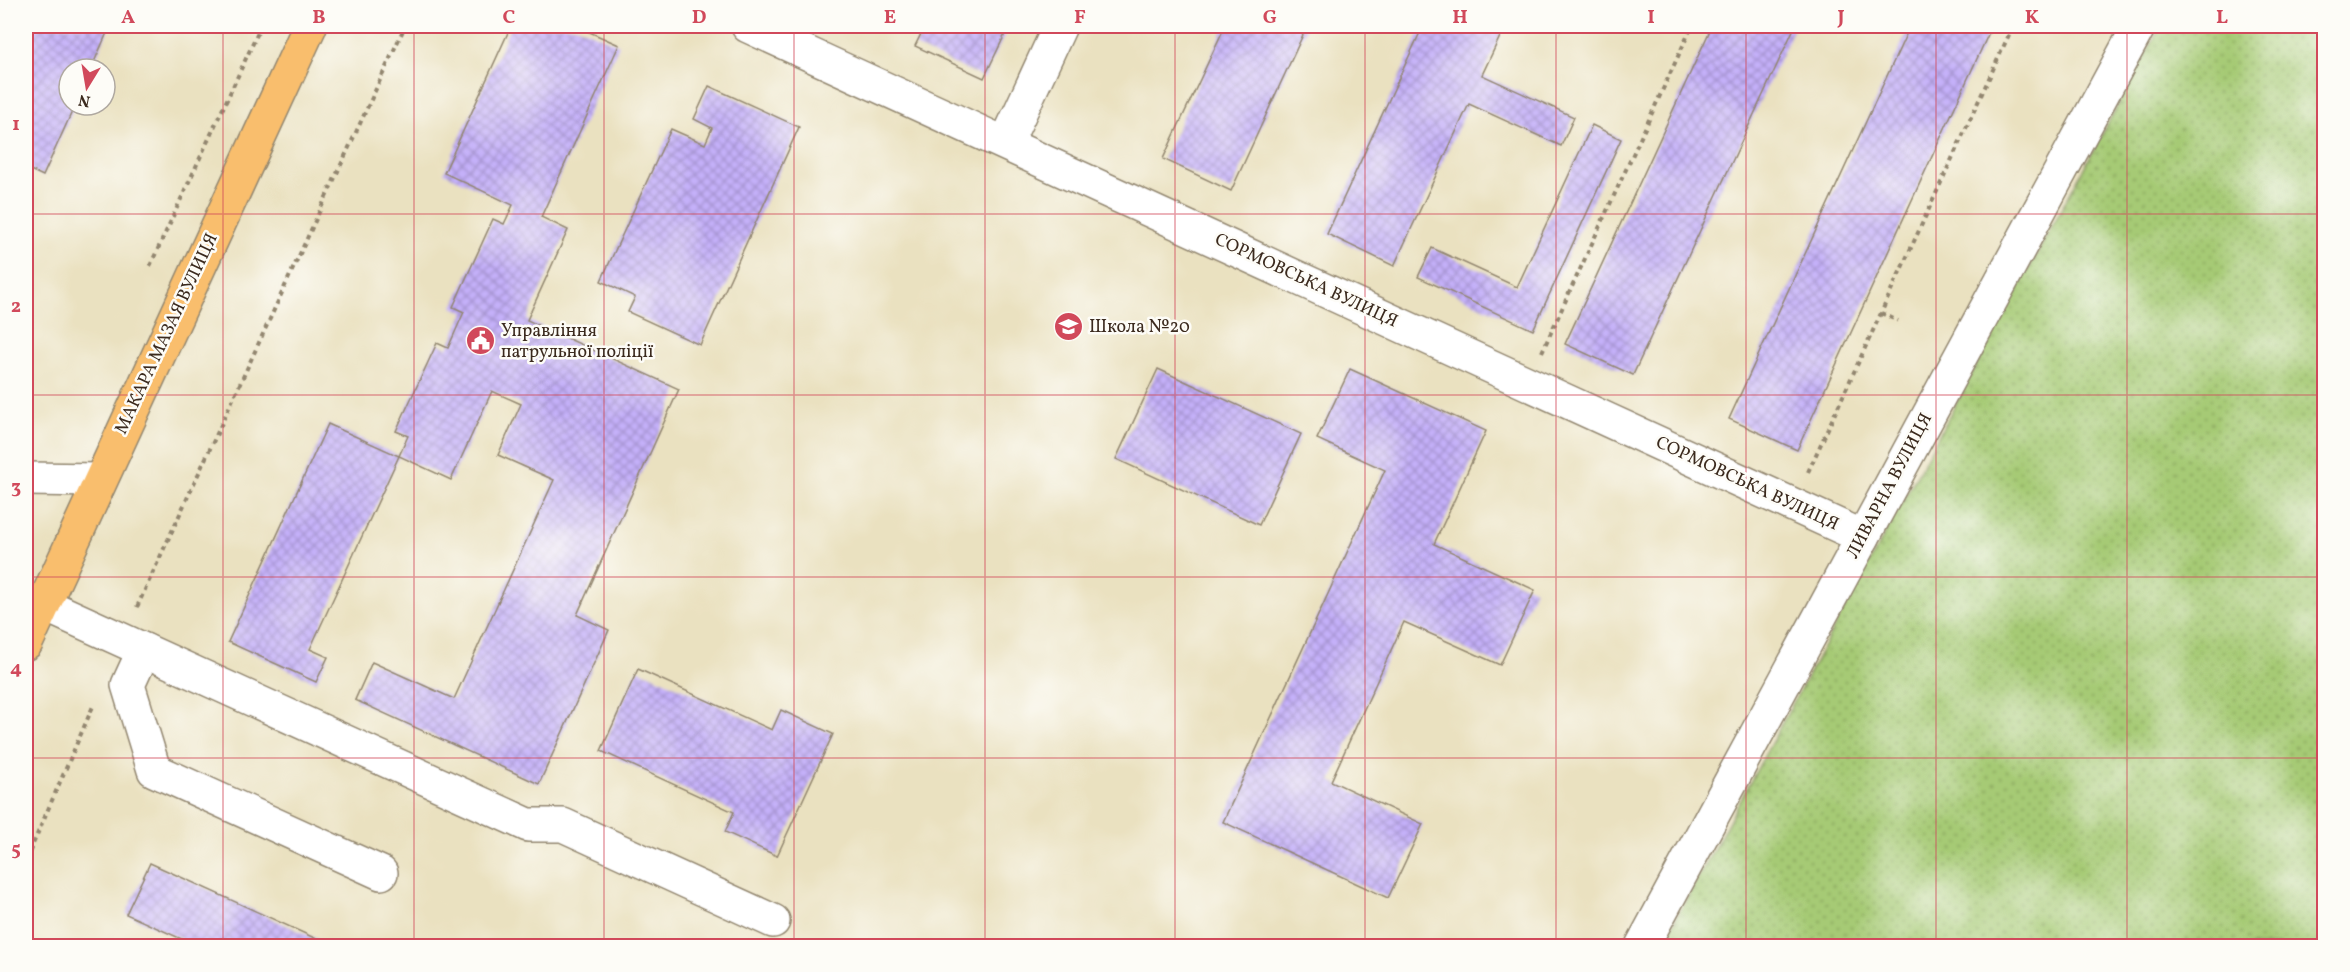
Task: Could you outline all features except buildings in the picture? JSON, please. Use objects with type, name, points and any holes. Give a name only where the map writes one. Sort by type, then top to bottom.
[{"type":"main road","name":"МАКАРА МАЗАЯ ВУЛИЦЯ","points":[[26,644],[310,26]]},
{"type":"street","name":"СОРМОВСЬКА ВУЛИЦЯ","points":[[748,26],[1863,537]]},
{"type":"street","points":[[1006,143],[1060,26]]},
{"type":"street","name":"ЛИВАРНА ВУЛИЦЯ","points":[[1642,946],[2139,26]]},
{"type":"street","points":[[26,479],[100,480]]},
{"type":"street","points":[[43,604],[528,825],[563,825],[773,921]]},
{"type":"street","points":[[133,645],[128,685],[154,770],[381,873]]},
{"type":"path","points":[[150,266],[261,26]]},
{"type":"path","points":[[133,645],[405,26]]},
{"type":"path","points":[[1528,383],[1692,26]]},
{"type":"path","points":[[1793,505],[2013,26]]},
{"type":"path","points":[[1881,313],[1898,321]]},
{"type":"path","points":[[26,860],[94,703]]},
{"type":"green space","points":[[2161,26],[2324,26],[2324,946],[1661,946]]},
{"type":"place","name":"Школа №20","points":[[1068,327]]},
{"type":"place","name":"Управління патрульної поліції","points":[[480,341]]}]
